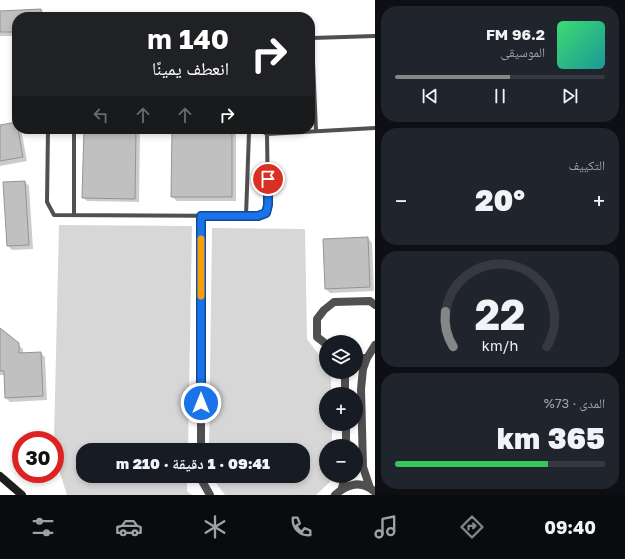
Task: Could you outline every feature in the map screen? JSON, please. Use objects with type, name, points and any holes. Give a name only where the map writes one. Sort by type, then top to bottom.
[{"type":"main road","points":[[0,476],[22,495]]},
{"type":"street","points":[[201,216],[201,443]]},
{"type":"street","points":[[319,338],[317,319],[324,310],[334,302],[370,301],[375,305]]},
{"type":"street","points":[[372,490],[363,467],[361,389],[363,369],[367,358],[375,345]]},
{"type":"street","points":[[203,483],[210,495]]},
{"type":"street","points":[[336,495],[342,488],[343,483]]},
{"type":"street","points":[[342,488],[360,484],[372,490]]},
{"type":"lane","points":[[315,38],[375,36]]},
{"type":"lane","points":[[315,108],[316,131],[375,128]]},
{"type":"lane","points":[[48,134],[46,202],[54,215],[201,216],[258,216],[266,213],[268,205],[267,134]]},
{"type":"lane","points":[[74,134],[74,215]]},
{"type":"lane","points":[[246,216],[249,134]]},
{"type":"shaded area","points":[[59,225],[192,226],[188,443],[76,443],[76,483],[187,483],[187,491],[192,495],[67,495],[63,483],[64,431],[54,431]]},
{"type":"shaded area","points":[[212,228],[305,229],[307,339],[319,355],[319,379],[331,379],[331,387],[319,387],[319,431],[332,431],[332,439],[319,439],[319,483],[329,483],[316,495],[225,495],[216,483],[310,483],[310,443],[209,443]]},
{"type":"building","points":[[41,9],[41,12],[12,12],[12,32],[0,32],[0,11]]},
{"type":"building","points":[[12,123],[12,134],[19,134],[23,157],[0,161],[0,125]]},
{"type":"building","points":[[84,134],[136,134],[135,199],[82,198]]},
{"type":"building","points":[[172,134],[232,134],[232,197],[171,197]]},
{"type":"building","points":[[25,181],[29,245],[7,246],[3,182]]},
{"type":"building","points":[[368,237],[370,287],[325,289],[323,239]]},
{"type":"building","points":[[0,328],[19,343],[19,353],[41,352],[43,396],[5,398],[4,371],[0,371]]},
{"type":"slow traffic","points":[[201,239],[201,296]]},
{"type":"route","points":[[201,403],[201,216],[258,216],[266,213],[268,205],[268,179]]}]
